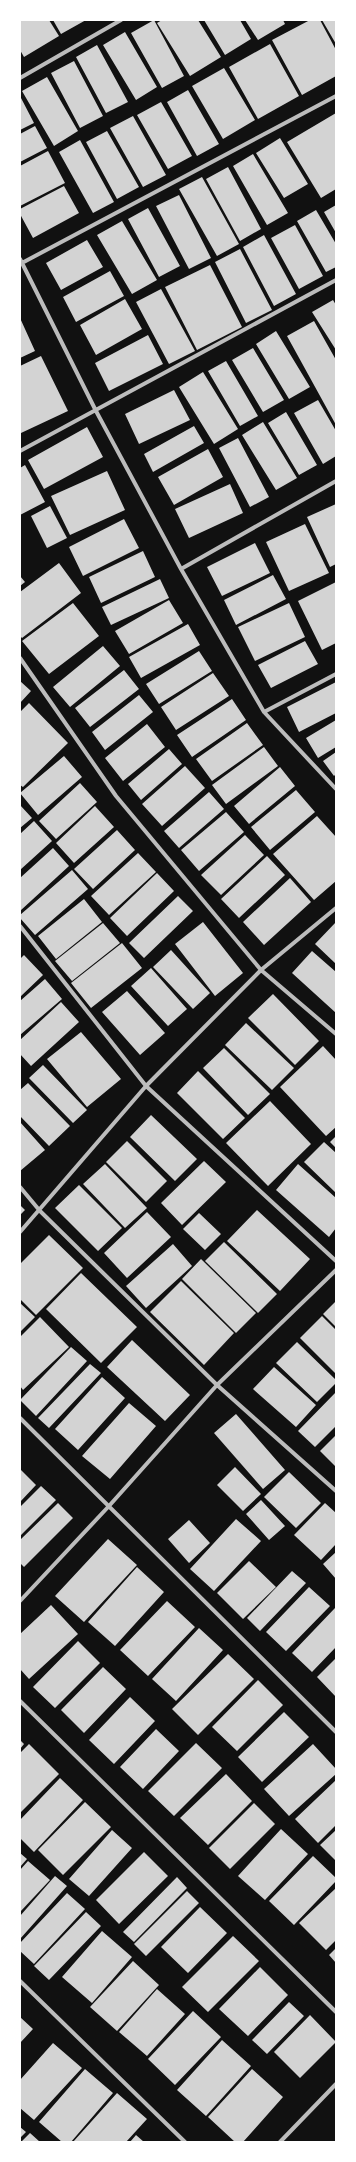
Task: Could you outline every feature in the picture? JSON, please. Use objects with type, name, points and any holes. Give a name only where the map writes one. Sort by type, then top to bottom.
[{"type":"street","points":[[20,78],[121,20]]},
{"type":"street","points":[[336,96],[21,262],[96,411],[181,569],[264,712],[336,789]]},
{"type":"street","points":[[20,451],[336,280]]},
{"type":"street","points":[[181,569],[336,481]]},
{"type":"street","points":[[20,658],[116,796],[261,970],[336,1034]]},
{"type":"street","points":[[264,712],[336,674]]},
{"type":"street","points":[[20,1232],[40,1211],[146,1086],[261,970],[336,908]]},
{"type":"street","points":[[20,926],[146,1086],[336,1262]]},
{"type":"street","points":[[20,1187],[40,1211],[217,1385],[336,1491]]},
{"type":"street","points":[[20,1601],[109,1506],[217,1385],[336,1270]]},
{"type":"street","points":[[20,1418],[336,1732]]},
{"type":"street","points":[[20,1701],[336,2012]]},
{"type":"street","points":[[20,1981],[186,2142]]},
{"type":"street","points":[[280,2142],[336,2084]]},
{"type":"building","points":[[20,20],[49,20],[59,36],[24,57],[20,50]]},
{"type":"building","points":[[53,20],[86,20],[61,34]]},
{"type":"building","points":[[154,20],[184,76],[162,88],[131,33]]},
{"type":"building","points":[[162,20],[198,20],[221,57],[190,76],[157,23]]},
{"type":"building","points":[[204,20],[240,20],[251,39],[225,55]]},
{"type":"building","points":[[245,20],[283,20],[285,24],[258,40]]},
{"type":"building","points":[[310,20],[320,20],[336,50],[336,76],[302,95],[272,40]]},
{"type":"building","points":[[322,20],[336,20],[336,44]]},
{"type":"building","points":[[125,32],[157,87],[136,100],[103,45]]},
{"type":"building","points":[[270,44],[299,96],[258,119],[229,67]]},
{"type":"building","points":[[97,45],[128,102],[106,113],[76,57]]},
{"type":"building","points":[[74,61],[103,116],[80,128],[51,73]]},
{"type":"building","points":[[224,68],[255,120],[223,139],[192,86]]},
{"type":"building","points":[[47,77],[78,131],[54,146],[22,91]]},
{"type":"building","points":[[188,90],[219,144],[197,156],[167,102]]},
{"type":"building","points":[[21,98],[34,123],[20,130],[20,99]]},
{"type":"building","points":[[161,102],[192,156],[168,169],[137,115]]},
{"type":"building","points":[[336,113],[336,189],[321,198],[287,142]]},
{"type":"building","points":[[133,116],[166,175],[143,187],[110,128]]},
{"type":"building","points":[[35,126],[47,148],[20,162],[20,134]]},
{"type":"building","points":[[107,131],[139,187],[117,199],[86,142]]},
{"type":"building","points":[[280,138],[308,184],[284,198],[256,153]]},
{"type":"building","points":[[80,140],[114,202],[93,213],[59,152]]},
{"type":"building","points":[[48,151],[65,183],[20,206],[20,166]]},
{"type":"building","points":[[253,154],[288,213],[267,225],[233,166]]},
{"type":"building","points":[[228,167],[261,229],[240,241],[206,179]]},
{"type":"building","points":[[202,177],[239,244],[217,256],[179,189]]},
{"type":"building","points":[[64,186],[79,213],[33,238],[20,214],[20,209]]},
{"type":"building","points":[[179,195],[211,258],[189,269],[156,206]]},
{"type":"building","points":[[336,205],[336,233],[324,212]]},
{"type":"building","points":[[148,208],[180,266],[159,277],[128,219]]},
{"type":"building","points":[[316,210],[336,244],[336,267],[326,272],[297,221]]},
{"type":"building","points":[[122,221],[157,280],[132,294],[97,235]]},
{"type":"building","points":[[295,225],[323,276],[299,289],[271,238]]},
{"type":"building","points":[[264,235],[296,294],[274,306],[243,247]]},
{"type":"building","points":[[87,240],[103,267],[61,290],[46,263]]},
{"type":"building","points":[[240,249],[272,310],[246,323],[215,262]]},
{"type":"building","points":[[210,265],[242,327],[197,350],[165,287]]},
{"type":"building","points":[[110,271],[124,296],[76,322],[63,297]]},
{"type":"building","points":[[161,289],[195,351],[169,364],[136,302]]},
{"type":"building","points":[[125,299],[142,329],[96,355],[80,325]]},
{"type":"building","points":[[333,300],[336,305],[336,350],[312,312]]},
{"type":"building","points":[[20,318],[35,351],[20,358]]},
{"type":"building","points":[[314,321],[336,360],[336,425],[287,336]]},
{"type":"building","points":[[276,331],[310,387],[289,399],[256,344]]},
{"type":"building","points":[[148,335],[163,364],[109,391],[95,363]]},
{"type":"building","points":[[253,348],[284,400],[263,412],[232,360]]},
{"type":"building","points":[[41,356],[68,411],[21,433],[20,366]]},
{"type":"building","points":[[226,361],[258,416],[240,426],[208,371]]},
{"type":"building","points":[[203,372],[238,429],[214,444],[179,387]]},
{"type":"building","points":[[174,390],[190,420],[139,444],[125,414]]},
{"type":"building","points":[[318,400],[336,431],[336,456],[323,464],[294,413]]},
{"type":"building","points":[[286,412],[317,465],[299,475],[268,423]]},
{"type":"building","points":[[263,422],[297,478],[276,490],[242,435]]},
{"type":"building","points":[[194,426],[204,443],[153,472],[144,454]]},
{"type":"building","points":[[87,427],[103,457],[44,489],[28,460]]},
{"type":"building","points":[[238,438],[269,497],[250,507],[219,448]]},
{"type":"building","points":[[208,449],[223,477],[174,505],[158,477]]},
{"type":"building","points":[[25,465],[45,502],[20,515],[20,468]]},
{"type":"building","points":[[107,471],[125,510],[70,535],[51,496]]},
{"type":"building","points":[[230,484],[243,513],[189,538],[175,509]]},
{"type":"building","points":[[336,504],[336,564],[330,567],[307,517]]},
{"type":"building","points":[[50,506],[67,538],[47,548],[31,516]]},
{"type":"building","points":[[124,519],[139,548],[83,576],[69,547]]},
{"type":"building","points":[[305,524],[329,573],[289,591],[266,542]]},
{"type":"building","points":[[255,543],[270,573],[222,596],[207,567]]},
{"type":"building","points":[[143,551],[155,577],[101,603],[89,577]]},
{"type":"building","points":[[59,563],[81,593],[22,638],[20,636],[20,592]]},
{"type":"building","points":[[273,575],[286,599],[236,625],[224,600]]},
{"type":"building","points":[[20,576],[25,582],[20,586]]},
{"type":"building","points":[[160,579],[169,598],[111,625],[102,607]]},
{"type":"building","points":[[336,582],[336,643],[322,650],[298,601]]},
{"type":"building","points":[[169,600],[183,623],[129,654],[115,631]]},
{"type":"building","points":[[73,603],[99,636],[49,674],[22,641]]},
{"type":"building","points":[[289,603],[305,637],[255,661],[238,627]]},
{"type":"building","points":[[188,624],[200,645],[141,678],[129,657]]},
{"type":"building","points":[[305,641],[318,664],[271,688],[258,665]]},
{"type":"building","points":[[103,646],[120,666],[70,707],[53,687]]},
{"type":"building","points":[[199,651],[212,671],[159,704],[146,684]]},
{"type":"building","points":[[124,670],[139,689],[90,727],[75,708]]},
{"type":"building","points":[[213,673],[229,696],[176,730],[161,707]]},
{"type":"building","points":[[20,681],[31,691],[20,703]]},
{"type":"building","points":[[336,682],[336,713],[299,732],[287,707]]},
{"type":"building","points":[[139,695],[153,712],[105,750],[92,732]]},
{"type":"building","points":[[232,699],[246,720],[192,757],[177,735]]},
{"type":"building","points":[[29,703],[68,743],[23,787],[20,785],[20,712]]},
{"type":"building","points":[[336,720],[336,747],[318,758],[306,738]]},
{"type":"building","points":[[247,723],[263,745],[212,781],[196,759]]},
{"type":"building","points":[[147,724],[165,747],[123,781],[105,758]]},
{"type":"building","points":[[264,747],[278,766],[226,804],[212,785]]},
{"type":"building","points":[[169,749],[182,764],[141,800],[128,784]]},
{"type":"building","points":[[336,752],[336,774],[334,776],[323,761]]},
{"type":"building","points":[[64,756],[82,777],[38,815],[20,793]]},
{"type":"building","points":[[185,766],[205,788],[162,826],[142,804]]},
{"type":"building","points":[[280,767],[295,786],[249,824],[234,806]]},
{"type":"building","points":[[80,783],[97,802],[56,839],[39,821]]},
{"type":"building","points":[[296,790],[315,812],[270,850],[251,827]]},
{"type":"building","points":[[209,792],[224,809],[179,848],[164,831]]},
{"type":"building","points":[[20,805],[32,818],[20,828]]},
{"type":"building","points":[[95,806],[114,827],[74,863],[56,843]]},
{"type":"building","points":[[226,812],[244,832],[199,871],[181,850]]},
{"type":"building","points":[[317,816],[336,837],[336,881],[314,900],[273,854]]},
{"type":"building","points":[[34,821],[52,841],[20,870],[20,834]]},
{"type":"building","points":[[117,830],[135,850],[93,889],[74,869]]},
{"type":"building","points":[[245,835],[264,855],[221,895],[201,875]]},
{"type":"building","points":[[53,848],[69,866],[20,911],[20,878]]},
{"type":"building","points":[[138,853],[156,872],[109,915],[91,896]]},
{"type":"building","points":[[267,856],[285,875],[239,918],[221,899]]},
{"type":"building","points":[[72,870],[88,889],[35,935],[20,918],[20,915]]},
{"type":"building","points":[[157,873],[174,891],[127,936],[110,918]]},
{"type":"building","points":[[290,878],[311,902],[264,945],[243,922]]},
{"type":"building","points":[[178,896],[193,911],[144,958],[129,943]]},
{"type":"building","points":[[84,899],[102,922],[56,959],[38,936]]},
{"type":"building","points":[[203,922],[243,973],[215,996],[175,944]]},
{"type":"building","points":[[336,922],[336,964],[315,944]]},
{"type":"building","points":[[103,923],[120,943],[72,981],[55,961]]},
{"type":"building","points":[[122,943],[142,968],[91,1008],[71,983]]},
{"type":"building","points":[[171,950],[210,993],[193,1009],[153,967]]},
{"type":"building","points":[[312,951],[336,972],[336,1013],[292,973]]},
{"type":"building","points":[[24,955],[43,975],[20,997],[20,959]]},
{"type":"building","points":[[151,968],[187,1009],[168,1026],[131,986]]},
{"type":"building","points":[[45,979],[62,999],[20,1035],[20,1001]]},
{"type":"building","points":[[127,991],[165,1033],[140,1055],[102,1012]]},
{"type":"building","points":[[273,994],[319,1041],[295,1065],[248,1018]]},
{"type":"building","points":[[61,1002],[79,1022],[31,1066],[20,1054],[20,1040]]},
{"type":"building","points":[[246,1023],[294,1068],[272,1090],[225,1045]]},
{"type":"building","points":[[81,1032],[121,1079],[87,1107],[47,1059]]},
{"type":"building","points":[[323,1046],[336,1060],[336,1127],[326,1136],[280,1087]]},
{"type":"building","points":[[224,1048],[270,1094],[248,1115],[203,1068]]},
{"type":"building","points":[[43,1065],[87,1110],[73,1123],[29,1078]]},
{"type":"building","points":[[198,1071],[245,1118],[223,1139],[177,1093]]},
{"type":"building","points":[[28,1083],[70,1126],[49,1146],[20,1116],[20,1090]]},
{"type":"building","points":[[270,1101],[311,1144],[268,1186],[226,1143]]},
{"type":"building","points":[[151,1115],[197,1159],[175,1181],[130,1137]]},
{"type":"building","points":[[20,1122],[45,1150],[20,1171]]},
{"type":"building","points":[[336,1136],[336,1148],[330,1142]]},
{"type":"building","points":[[127,1141],[167,1181],[146,1202],[106,1162]]},
{"type":"building","points":[[324,1142],[336,1153],[336,1193],[304,1162]]},
{"type":"building","points":[[204,1161],[226,1182],[182,1225],[161,1203]]},
{"type":"building","points":[[105,1164],[147,1208],[125,1228],[83,1184]]},
{"type":"building","points":[[298,1164],[336,1198],[336,1228],[329,1237],[276,1190]]},
{"type":"building","points":[[79,1185],[122,1228],[98,1251],[55,1208]]},
{"type":"building","points":[[20,1205],[25,1210],[20,1215]]},
{"type":"building","points":[[257,1210],[310,1259],[280,1291],[227,1241]]},
{"type":"building","points":[[147,1212],[171,1237],[127,1278],[104,1253]]},
{"type":"building","points":[[199,1213],[221,1234],[205,1250],[183,1229]]},
{"type":"building","points":[[49,1235],[83,1268],[36,1315],[20,1299],[20,1264]]},
{"type":"building","points":[[224,1242],[277,1294],[258,1313],[205,1261]]},
{"type":"building","points":[[173,1244],[192,1266],[146,1308],[126,1286]]},
{"type":"building","points":[[201,1259],[256,1313],[236,1333],[182,1279]]},
{"type":"building","points":[[81,1273],[137,1327],[101,1363],[46,1309]]},
{"type":"building","points":[[181,1281],[234,1333],[204,1365],[150,1312]]},
{"type":"building","points":[[336,1301],[336,1327],[323,1314]]},
{"type":"building","points":[[20,1303],[35,1317],[20,1332]]},
{"type":"building","points":[[322,1316],[336,1330],[336,1374],[300,1338]]},
{"type":"building","points":[[40,1317],[69,1347],[23,1390],[20,1386],[20,1337]]},
{"type":"building","points":[[132,1340],[190,1395],[165,1421],[107,1367]]},
{"type":"building","points":[[297,1342],[336,1380],[336,1383],[317,1402],[276,1363]]},
{"type":"building","points":[[71,1347],[87,1361],[36,1416],[20,1400]]},
{"type":"building","points":[[90,1364],[101,1373],[49,1428],[38,1418]]},
{"type":"building","points":[[274,1367],[316,1405],[296,1427],[253,1389]]},
{"type":"building","points":[[102,1377],[125,1398],[78,1450],[55,1429]]},
{"type":"building","points":[[336,1392],[336,1426],[315,1447],[298,1431]]},
{"type":"building","points":[[129,1403],[156,1426],[110,1479],[82,1456]]},
{"type":"building","points":[[236,1414],[285,1470],[263,1489],[214,1433]]},
{"type":"building","points":[[336,1435],[336,1467],[320,1451]]},
{"type":"building","points":[[235,1467],[261,1494],[243,1511],[217,1485]]},
{"type":"building","points":[[20,1469],[36,1485],[20,1502]]},
{"type":"building","points":[[289,1472],[321,1503],[296,1528],[264,1497]]},
{"type":"building","points":[[41,1486],[56,1500],[20,1536],[20,1507]]},
{"type":"building","points":[[261,1500],[285,1526],[269,1540],[246,1514]]},
{"type":"building","points":[[58,1503],[73,1518],[24,1567],[20,1563],[20,1540]]},
{"type":"building","points":[[325,1503],[336,1513],[336,1544],[321,1560],[294,1535]]},
{"type":"building","points":[[236,1519],[261,1541],[214,1591],[190,1569]]},
{"type":"building","points":[[189,1520],[210,1543],[189,1563],[168,1539]]},
{"type":"building","points":[[108,1539],[137,1565],[84,1622],[55,1596]]},
{"type":"building","points":[[336,1552],[336,1579],[323,1564]]},
{"type":"building","points":[[249,1561],[276,1587],[243,1619],[217,1593]]},
{"type":"building","points":[[137,1567],[164,1592],[115,1646],[88,1622]]},
{"type":"building","points":[[292,1571],[306,1583],[260,1631],[247,1618]]},
{"type":"building","points":[[309,1587],[330,1606],[286,1651],[266,1632]]},
{"type":"building","points":[[167,1601],[195,1627],[148,1676],[120,1650]]},
{"type":"building","points":[[51,1605],[78,1634],[29,1679],[20,1669],[20,1634]]},
{"type":"building","points":[[335,1608],[336,1647],[312,1672],[292,1653]]},
{"type":"building","points":[[199,1628],[223,1650],[176,1701],[152,1679]]},
{"type":"building","points":[[78,1641],[100,1663],[55,1708],[33,1687]]},
{"type":"building","points":[[228,1654],[254,1679],[198,1735],[172,1709]]},
{"type":"building","points":[[336,1658],[336,1697],[317,1677]]},
{"type":"building","points":[[103,1667],[126,1689],[84,1733],[61,1710]]},
{"type":"building","points":[[258,1680],[283,1705],[237,1751],[212,1727]]},
{"type":"building","points":[[130,1697],[155,1721],[114,1764],[89,1740]]},
{"type":"building","points":[[284,1712],[309,1737],[262,1782],[238,1757]]},
{"type":"building","points":[[156,1729],[179,1751],[143,1789],[120,1767]]},
{"type":"building","points":[[20,1740],[24,1744],[20,1749]]},
{"type":"building","points":[[196,1743],[222,1768],[174,1816],[148,1791]]},
{"type":"building","points":[[29,1744],[59,1774],[20,1813],[20,1753]]},
{"type":"building","points":[[313,1744],[336,1769],[336,1774],[289,1816],[264,1789]]},
{"type":"building","points":[[226,1774],[252,1801],[208,1845],[180,1818]]},
{"type":"building","points":[[60,1778],[83,1800],[34,1852],[20,1838],[20,1820]]},
{"type":"building","points":[[336,1780],[336,1825],[318,1843],[295,1819]]},
{"type":"building","points":[[85,1802],[111,1827],[63,1875],[38,1850]]},
{"type":"building","points":[[254,1803],[275,1824],[230,1869],[209,1848]]},
{"type":"building","points":[[281,1829],[308,1854],[265,1900],[238,1876]]},
{"type":"building","points":[[112,1830],[132,1848],[89,1896],[69,1879]]},
{"type":"building","points":[[336,1830],[336,1861],[320,1845]]},
{"type":"building","points":[[144,1852],[168,1876],[119,1924],[96,1900]]},
{"type":"building","points":[[20,1853],[27,1859],[20,1867]]},
{"type":"building","points":[[313,1856],[336,1878],[336,1881],[294,1925],[269,1901]]},
{"type":"building","points":[[28,1861],[50,1880],[20,1912],[20,1870]]},
{"type":"building","points":[[55,1876],[67,1886],[20,1939],[20,1916]]},
{"type":"building","points":[[177,1877],[187,1888],[134,1942],[123,1932]]},
{"type":"building","points":[[336,1888],[336,1940],[326,1950],[299,1923]]},
{"type":"building","points":[[187,1891],[199,1903],[146,1956],[134,1944]]},
{"type":"building","points":[[67,1893],[85,1909],[34,1964],[20,1951],[20,1943]]},
{"type":"building","points":[[200,1907],[227,1933],[188,1973],[161,1947]]},
{"type":"building","points":[[86,1912],[101,1926],[49,1980],[34,1966]]},
{"type":"building","points":[[102,1931],[132,1957],[92,2003],[62,1977]]},
{"type":"building","points":[[233,1936],[259,1961],[208,2012],[182,1987]]},
{"type":"building","points":[[336,1948],[336,1963],[329,1955]]},
{"type":"building","points":[[133,1961],[159,1985],[117,2031],[90,2007]]},
{"type":"building","points":[[260,1967],[288,1995],[248,2036],[219,2009]]},
{"type":"building","points":[[157,1989],[185,2014],[147,2056],[119,2032]]},
{"type":"building","points":[[289,2002],[304,2016],[267,2054],[252,2040]]},
{"type":"building","points":[[193,2011],[221,2037],[175,2085],[148,2059]]},
{"type":"building","points":[[310,2015],[336,2042],[300,2078],[274,2052]]},
{"type":"building","points":[[20,2017],[33,2029],[20,2043]]},
{"type":"building","points":[[222,2040],[251,2066],[206,2116],[177,2090]]},
{"type":"building","points":[[53,2043],[82,2068],[34,2120],[20,2108],[20,2080]]},
{"type":"building","points":[[85,2069],[113,2093],[71,2142],[62,2142],[39,2122]]},
{"type":"building","points":[[252,2069],[283,2097],[243,2142],[235,2142],[208,2117]]},
{"type":"building","points":[[117,2093],[147,2119],[126,2142],[73,2142]]},
{"type":"building","points":[[20,2127],[26,2132],[20,2138]]},
{"type":"building","points":[[30,2133],[40,2142],[21,2142]]},
{"type":"building","points":[[136,2135],[144,2142],[130,2142]]}]
